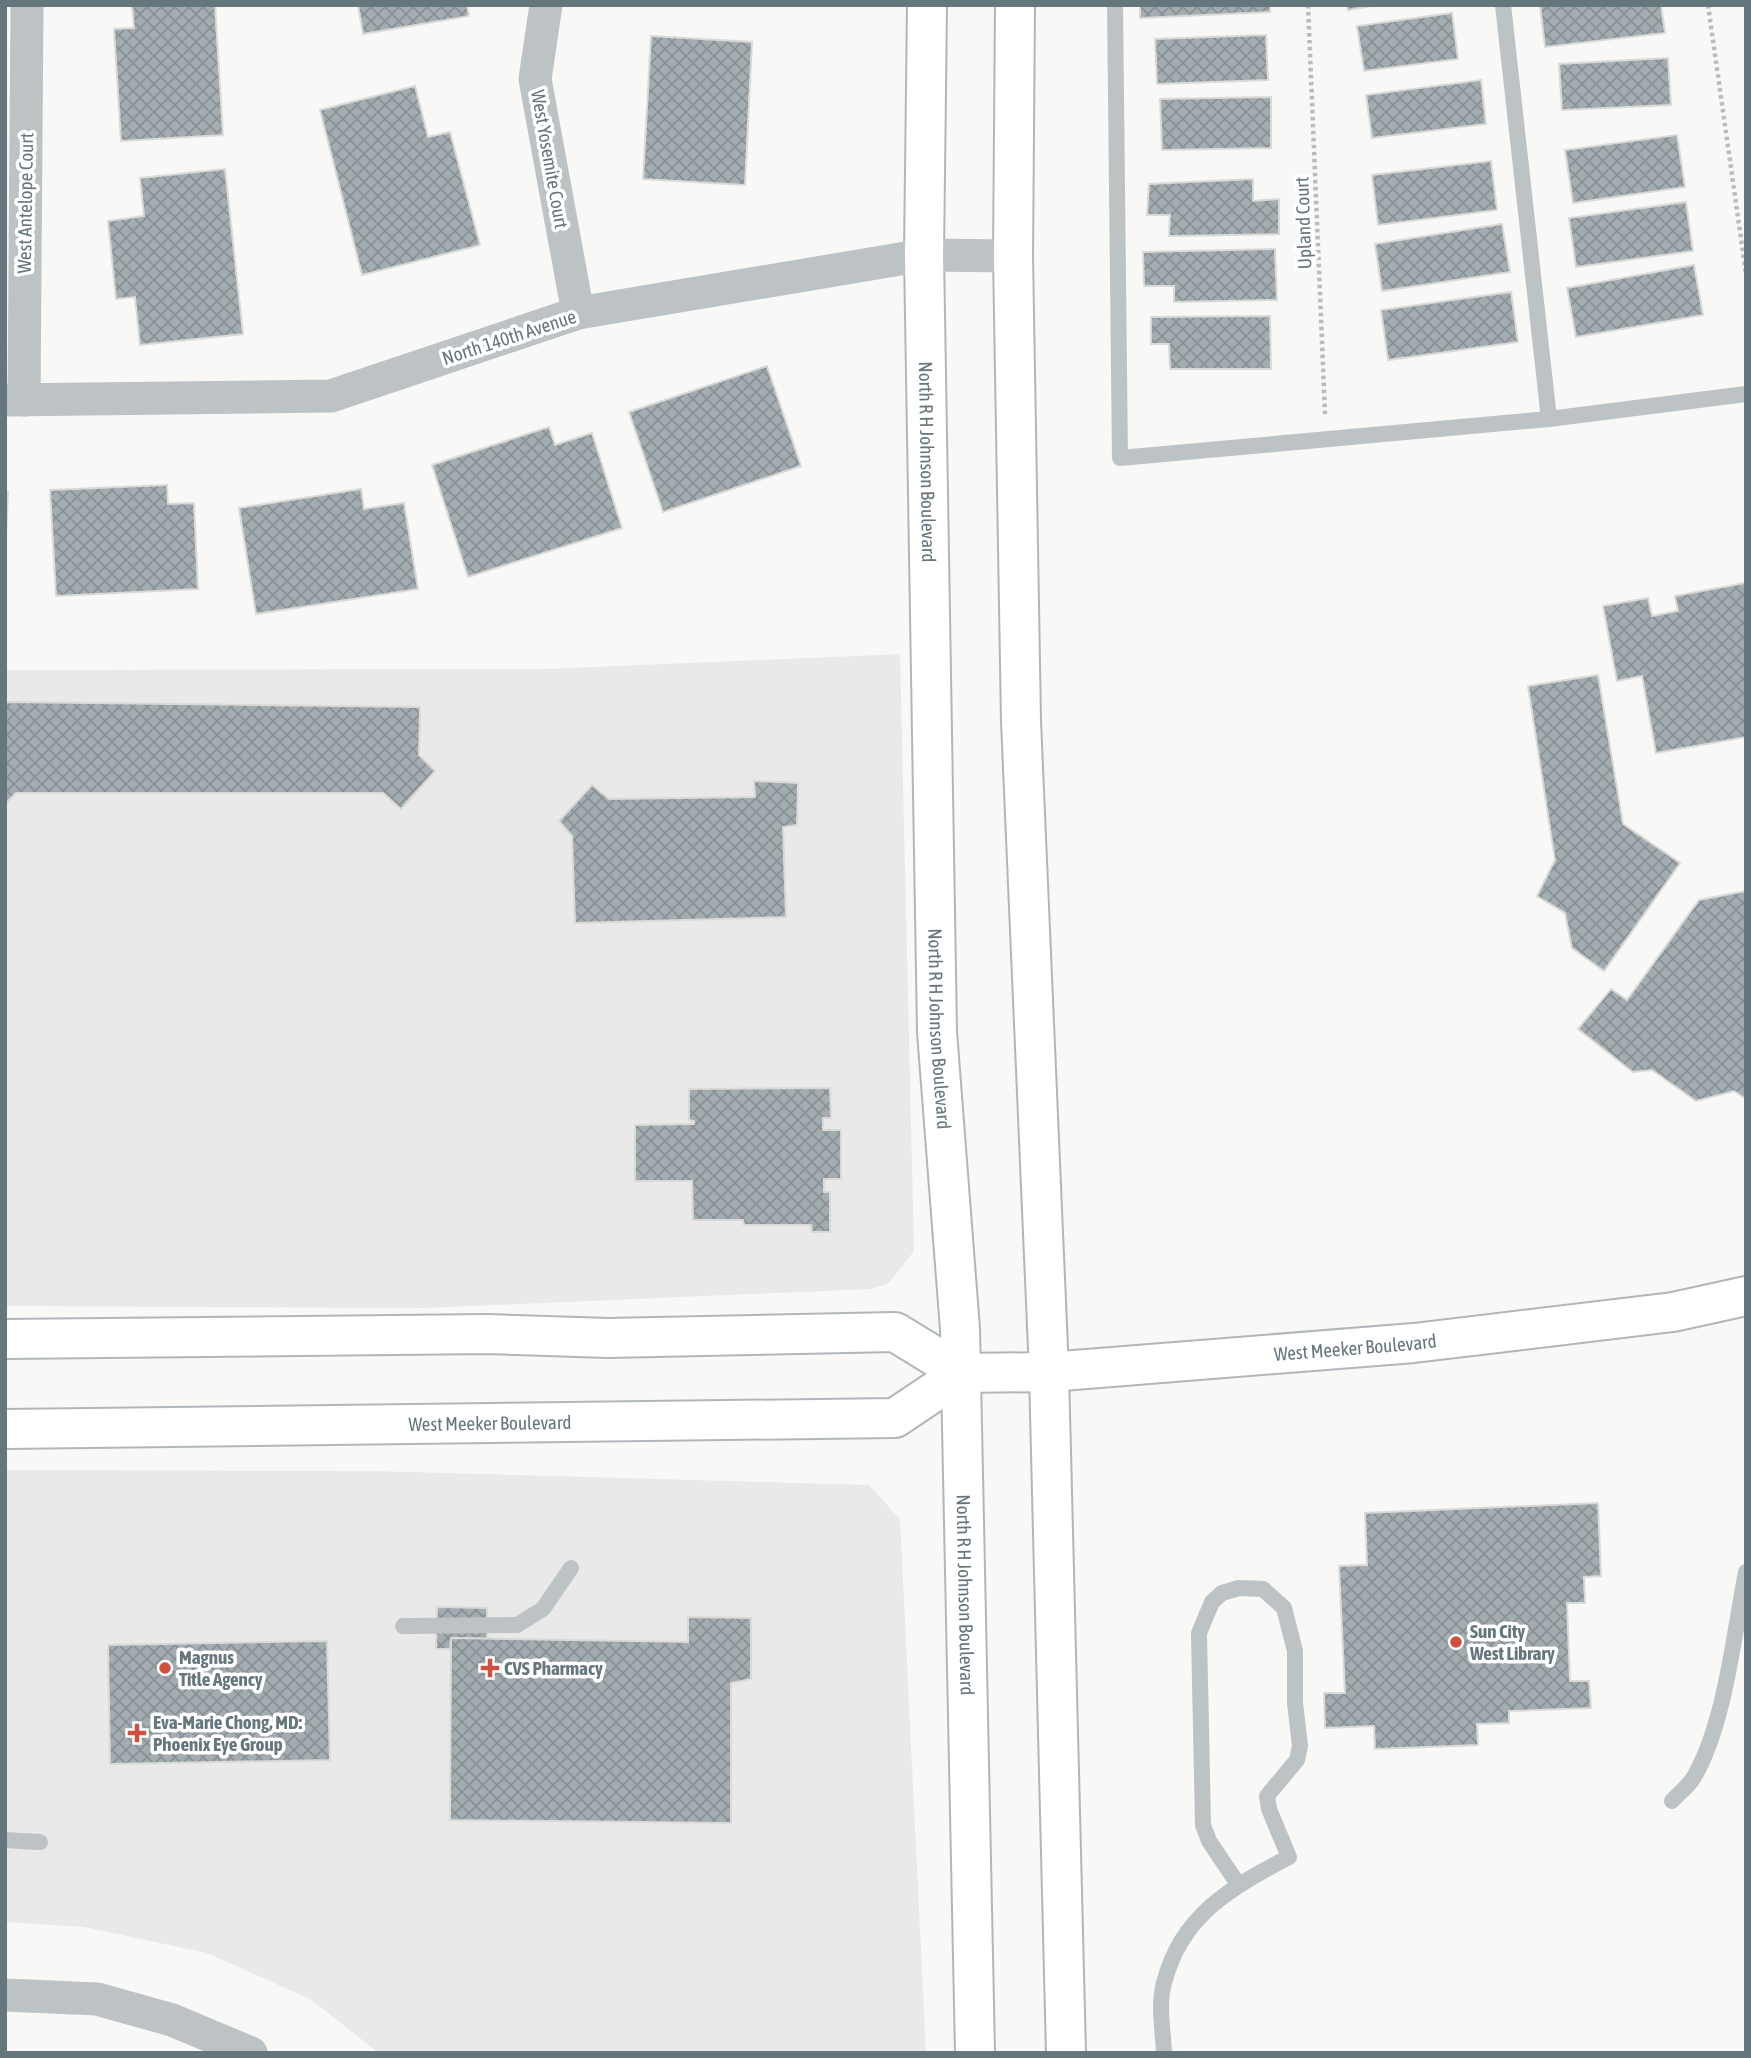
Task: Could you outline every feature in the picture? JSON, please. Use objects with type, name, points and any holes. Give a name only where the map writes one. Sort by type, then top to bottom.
[{"type":"main road","name":"North R H Johnson Boulevard","points":[[927,5],[924,255],[937,1032],[962,1373],[975,2053]]},
{"type":"main road","points":[[1014,5],[1013,256],[1021,721],[1049,1372],[1066,2053]]},
{"type":"main road","name":"West Meeker Boulevard","points":[[5,1429],[895,1418],[962,1373],[1049,1372],[1414,1343],[1673,1312],[1746,1296]]},
{"type":"main road","points":[[5,1339],[488,1334],[608,1338],[895,1332],[962,1373]]},
{"type":"street","name":"West Antelope Court","points":[[14,400],[27,5]]},
{"type":"street","name":"West Yosemite Court","points":[[546,5],[535,79],[578,313]]},
{"type":"street","name":"North 140th Avenue","points":[[14,400],[331,396],[578,313],[924,255],[1013,256]]},
{"type":"street","points":[[5,1995],[97,1999],[172,2020],[251,2053]]},
{"type":"lane","points":[[1115,5],[1120,458],[1549,419],[1746,394]]},
{"type":"lane","points":[[1503,5],[1549,419]]},
{"type":"lane","points":[[404,1626],[517,1625],[542,1609],[571,1568]]},
{"type":"lane","points":[[1672,1801],[1692,1780],[1704,1757],[1725,1684],[1746,1572]]},
{"type":"lane","points":[[1164,2053],[1161,2016],[1163,1984],[1175,1952],[1212,1905],[1238,1884],[1289,1857],[1269,1809],[1267,1796],[1297,1760],[1300,1746],[1295,1703],[1295,1651],[1284,1608],[1263,1589],[1239,1588],[1222,1593],[1212,1602],[1199,1633],[1203,1825],[1209,1841],[1238,1884]]},
{"type":"lane","points":[[5,1840],[40,1842]]},
{"type":"path","name":"Upland Court","points":[[1308,5],[1326,439]]},
{"type":"path","points":[[1708,5],[1746,274]]},
{"type":"shaded area","points":[[900,654],[914,1251],[889,1283],[872,1289],[423,1308],[5,1306],[5,670],[548,669]]},
{"type":"shaded area","points":[[5,1470],[373,1471],[869,1485],[900,1519],[926,2053],[379,2053],[310,1999],[207,1953],[84,1927],[5,1922]]},
{"type":"building","points":[[132,5],[215,5],[223,135],[121,141],[114,29],[134,28]]},
{"type":"building","points":[[358,5],[467,5],[469,16],[363,34]]},
{"type":"building","points":[[1140,5],[1270,5],[1270,12],[1140,18]]},
{"type":"building","points":[[1347,5],[1376,5],[1348,10]]},
{"type":"building","points":[[1540,5],[1661,5],[1665,33],[1545,47]]},
{"type":"building","points":[[1452,13],[1458,59],[1364,71],[1357,26]]},
{"type":"building","points":[[1266,35],[1268,80],[1157,84],[1155,39]]},
{"type":"building","points":[[651,36],[752,42],[745,185],[643,179]]},
{"type":"building","points":[[1668,58],[1671,105],[1562,110],[1559,64]]},
{"type":"building","points":[[1481,80],[1486,124],[1372,138],[1366,95]]},
{"type":"building","points":[[415,86],[428,137],[450,132],[480,245],[362,275],[320,110]]},
{"type":"building","points":[[1271,97],[1271,148],[1162,150],[1160,99]]},
{"type":"building","points":[[1677,135],[1685,187],[1573,203],[1565,150]]},
{"type":"building","points":[[1491,161],[1497,210],[1378,225],[1372,175]]},
{"type":"building","points":[[225,169],[243,334],[140,345],[135,297],[116,299],[108,221],[144,216],[140,178]]},
{"type":"building","points":[[1253,179],[1253,201],[1279,199],[1279,234],[1169,236],[1170,215],[1147,215],[1149,184]]},
{"type":"building","points":[[1686,202],[1693,251],[1576,267],[1569,218]]},
{"type":"building","points":[[1502,224],[1510,272],[1382,291],[1375,244]]},
{"type":"building","points":[[1275,249],[1277,300],[1174,302],[1174,286],[1144,286],[1143,252]]},
{"type":"building","points":[[1694,265],[1703,315],[1576,337],[1567,288]]},
{"type":"building","points":[[1511,292],[1518,342],[1388,360],[1381,310]]},
{"type":"building","points":[[1270,316],[1271,369],[1170,369],[1169,344],[1151,344],[1151,317]]},
{"type":"building","points":[[767,366],[801,466],[663,512],[629,412]]},
{"type":"building","points":[[549,427],[555,445],[592,433],[622,528],[468,577],[432,465]]},
{"type":"building","points":[[167,485],[168,504],[194,503],[198,589],[56,596],[50,490]]},
{"type":"building","points":[[361,489],[364,509],[404,503],[418,589],[256,614],[239,508]]},
{"type":"building","points":[[5,491],[8,492],[5,559]]},
{"type":"building","points":[[1745,583],[1746,737],[1656,753],[1642,676],[1617,681],[1603,606],[1648,598],[1652,616],[1678,611],[1675,596]]},
{"type":"building","points":[[1598,675],[1623,824],[1680,863],[1604,971],[1572,948],[1565,913],[1537,896],[1555,860],[1528,686]]},
{"type":"building","points":[[5,702],[420,707],[419,755],[435,771],[401,809],[383,793],[16,793],[5,804]]},
{"type":"building","points":[[754,781],[798,783],[797,825],[783,827],[786,917],[575,923],[572,836],[559,821],[592,785],[609,799],[755,797]]},
{"type":"building","points":[[1746,891],[1746,1099],[1734,1091],[1696,1101],[1652,1070],[1633,1072],[1578,1029],[1611,989],[1627,1000],[1699,900]]},
{"type":"building","points":[[830,1088],[831,1118],[823,1118],[823,1130],[841,1130],[841,1179],[824,1179],[824,1192],[830,1192],[830,1232],[812,1232],[811,1225],[744,1225],[743,1220],[693,1220],[692,1181],[635,1181],[635,1125],[694,1124],[694,1121],[689,1120],[689,1089]]},
{"type":"building","name":"Sun City West Library","points":[[1598,1503],[1601,1576],[1584,1577],[1585,1603],[1567,1603],[1570,1681],[1589,1681],[1591,1708],[1509,1711],[1509,1723],[1477,1724],[1478,1745],[1375,1749],[1374,1726],[1325,1728],[1324,1693],[1345,1693],[1339,1566],[1367,1565],[1365,1513]]},
{"type":"building","points":[[437,1607],[487,1608],[487,1639],[451,1638],[450,1649],[436,1649]]},
{"type":"building","name":"CVS Pharmacy","points":[[688,1617],[751,1618],[751,1679],[731,1683],[731,1823],[450,1820],[451,1638],[688,1642]]},
{"type":"building","points":[[327,1641],[330,1760],[110,1764],[108,1645]]},
{"type":"place","name":"Sun City West Library","points":[[1456,1642]]},
{"type":"place","name":"Magnus Title Agency","points":[[165,1668]]},
{"type":"place","name":"CVS Pharmacy","points":[[490,1668]]},
{"type":"place","name":"Eva-Marie Chong, MD: Phoenix Eye Group","points":[[137,1733]]}]
